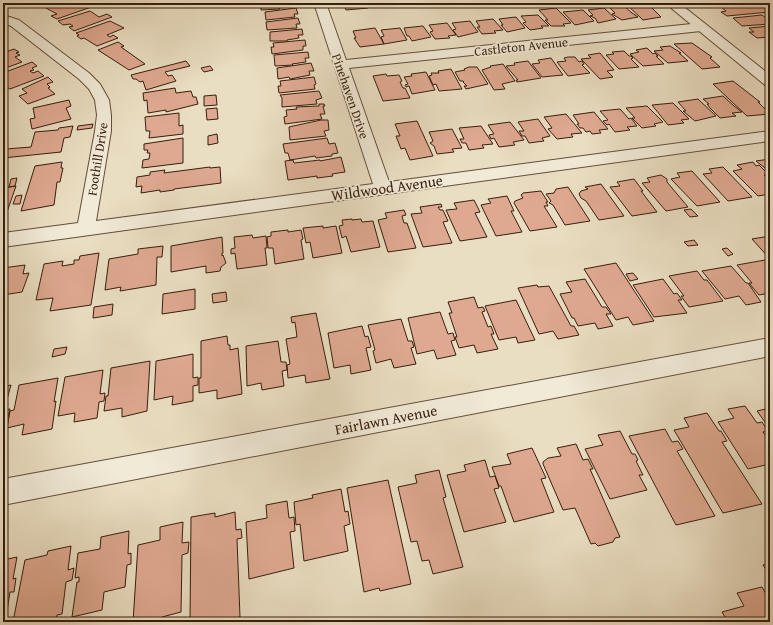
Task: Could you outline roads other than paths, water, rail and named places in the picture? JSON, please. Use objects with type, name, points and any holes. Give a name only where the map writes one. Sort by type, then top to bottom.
[{"type":"street","name":"Pinehaven Drive","points":[[320,3],[383,188]]},
{"type":"street","points":[[671,3],[770,82]]},
{"type":"street","name":"Foothill Drive","points":[[3,19],[15,23],[84,76],[95,87],[102,100],[104,115],[103,131],[86,228]]},
{"type":"street","name":"Castleton Avenue","points":[[341,65],[701,27]]},
{"type":"street","name":"Wildwood Avenue","points":[[3,240],[770,136]]},
{"type":"street","name":"Fairlawn Avenue","points":[[3,492],[770,347]]}]
